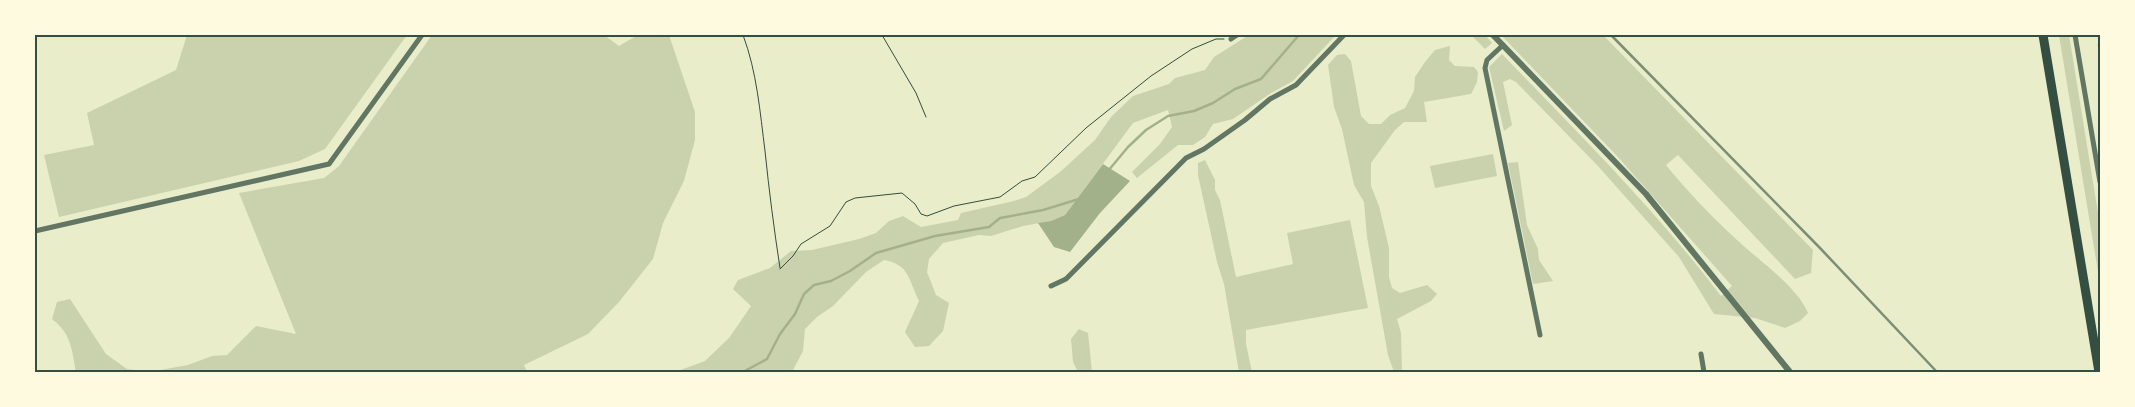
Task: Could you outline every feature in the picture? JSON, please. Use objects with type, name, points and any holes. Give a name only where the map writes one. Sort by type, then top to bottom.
[{"type":"highway","points":[[2043,35],[2100,372]]},
{"type":"street","points":[[35,231],[329,164],[422,35]]},
{"type":"street","points":[[1231,39],[1237,35]]},
{"type":"street","points":[[1051,286],[1066,279],[1186,158],[1204,150],[1270,100],[1296,85],[1344,35]]},
{"type":"street","points":[[1494,35],[1646,194],[1790,372]]},
{"type":"street","points":[[2075,35],[2100,182]]},
{"type":"street","points":[[1503,45],[1487,60],[1485,68],[1540,335]]},
{"type":"street","points":[[1701,354],[1704,372]]},
{"type":"lane","points":[[2099,45],[2100,51]]},
{"type":"path","points":[[743,35],[758,90],[780,269],[793,256],[801,244],[830,226],[846,202],[855,198],[902,193],[915,204],[921,214],[927,216],[954,206],[1000,197],[1022,180],[1035,177],[1086,128],[1151,76],[1192,49],[1216,39],[1231,39]]},
{"type":"path","points":[[882,35],[916,93],[926,117]]},
{"type":"shaded area","points":[[187,35],[407,35],[325,149],[299,161],[59,217],[44,155],[94,145],[87,113],[176,70]]},
{"type":"shaded area","points":[[432,35],[604,35],[619,46],[638,35],[669,35],[695,112],[695,140],[684,181],[663,223],[653,259],[619,302],[588,334],[524,365],[527,372],[149,372],[188,365],[212,356],[227,355],[256,326],[296,334],[239,193],[324,178],[339,166]]},
{"type":"shaded area","points":[[1249,35],[1336,35],[1293,81],[1271,93],[1233,119],[1213,124],[1205,137],[1193,145],[1178,145],[1137,178],[1132,172],[1160,144],[1172,127],[1168,110],[1133,123],[1065,215],[1051,221],[1023,226],[991,236],[979,235],[943,243],[929,259],[927,272],[936,295],[949,303],[943,331],[929,346],[915,347],[905,332],[919,301],[904,269],[893,262],[884,260],[866,272],[833,306],[817,317],[805,329],[803,351],[792,372],[675,372],[705,361],[729,338],[751,306],[733,289],[738,280],[770,268],[791,251],[812,250],[859,239],[876,233],[889,221],[903,216],[921,227],[958,220],[961,213],[1026,197],[1060,172],[1095,140],[1111,117],[1133,96],[1169,84],[1175,78],[1205,70],[1214,57]]},
{"type":"shaded area","points":[[1471,35],[1485,35],[1492,43],[1485,49]]},
{"type":"shaded area","points":[[1501,35],[1603,35],[1813,250],[1811,273],[1795,279],[1678,155],[1666,165],[1718,222],[1786,283],[1803,303],[1808,313],[1800,321],[1785,328],[1755,318],[1714,314],[1679,257],[1597,165],[1516,82],[1510,79],[1503,82],[1512,125],[1504,131],[1489,67],[1502,54],[1643,202],[1721,296],[1732,286],[1617,156]]},
{"type":"shaded area","points":[[2059,35],[2069,35],[2100,225],[2100,284]]},
{"type":"shaded area","points":[[1450,46],[1449,60],[1455,66],[1474,67],[1478,72],[1477,82],[1471,94],[1424,102],[1427,122],[1404,122],[1395,130],[1371,163],[1371,186],[1379,206],[1389,248],[1389,277],[1392,288],[1400,293],[1427,285],[1437,294],[1431,301],[1397,319],[1401,333],[1402,372],[1394,372],[1388,355],[1367,237],[1364,202],[1354,185],[1342,129],[1334,107],[1328,65],[1337,55],[1345,54],[1351,61],[1361,116],[1369,124],[1381,124],[1390,115],[1405,108],[1414,91],[1415,77],[1435,50]]},
{"type":"shaded area","points":[[1493,154],[1497,176],[1435,188],[1430,166]]},
{"type":"shaded area","points":[[1205,160],[1215,180],[1215,190],[1220,200],[1236,277],[1293,264],[1287,233],[1350,220],[1368,308],[1246,330],[1246,344],[1252,372],[1239,372],[1224,284],[1217,262],[1198,175],[1198,163]]},
{"type":"shaded area","points":[[1518,162],[1527,225],[1538,249],[1539,260],[1553,281],[1533,284],[1508,163]]},
{"type":"shaded area","points":[[1103,164],[1130,181],[1100,213],[1070,252],[1054,247],[1038,223],[1051,221],[1065,215]]},
{"type":"shaded area","points":[[70,299],[106,354],[127,369],[149,372],[76,372],[70,342],[63,330],[52,319],[57,302]]},
{"type":"shaded area","points":[[1079,329],[1088,333],[1092,372],[1078,372],[1073,362],[1071,339]]},
{"type":"waterway","points":[[1108,171],[1128,147],[1146,130],[1168,116],[1194,111],[1213,103],[1235,89],[1261,79],[1299,35]]},
{"type":"waterway","points":[[743,372],[767,359],[780,334],[795,314],[804,294],[814,285],[831,281],[850,271],[876,253],[935,236],[989,227],[1000,218],[1043,210],[1079,199]]},
{"type":"railway","points":[[1611,35],[1820,248],[1937,372]]}]
